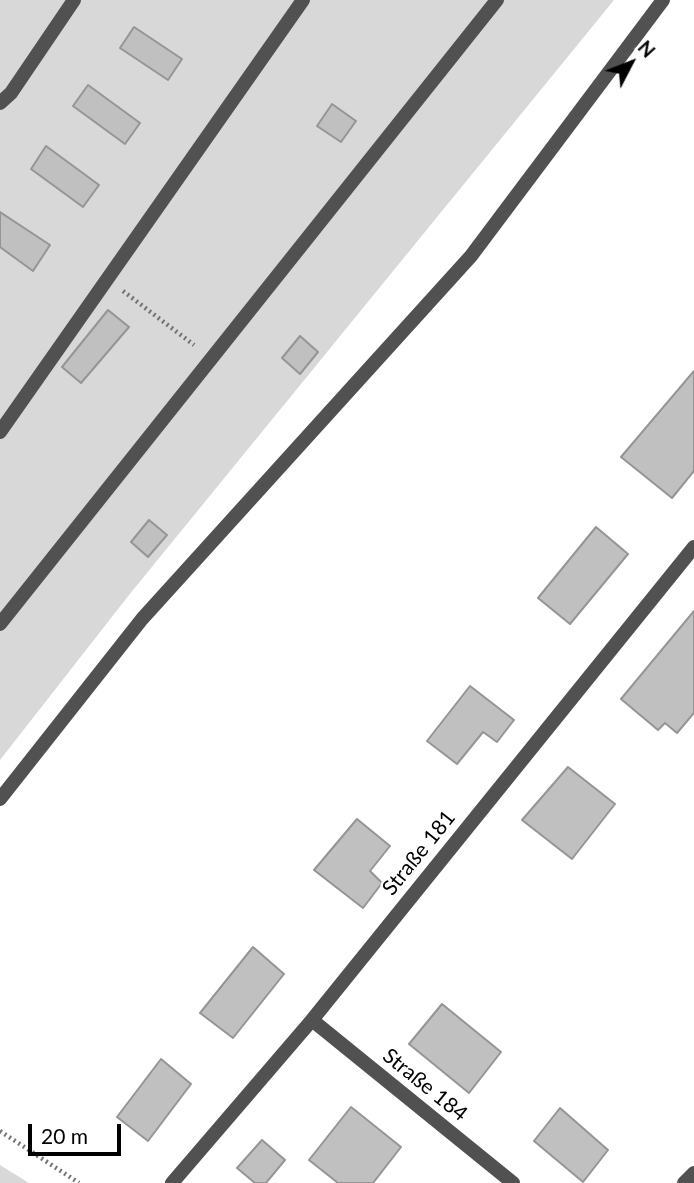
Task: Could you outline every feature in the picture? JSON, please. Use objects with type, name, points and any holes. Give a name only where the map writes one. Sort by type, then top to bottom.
[{"type":"street","points":[[0,103],[11,93],[74,0]]},
{"type":"street","points":[[0,432],[303,0]]},
{"type":"street","points":[[0,624],[496,0]]},
{"type":"street","points":[[0,799],[142,619],[471,256],[663,0]]},
{"type":"street","name":"Straße 181","points":[[172,1183],[312,1020],[694,547]]},
{"type":"street","name":"Straße 184","points":[[312,1020],[513,1183]]},
{"type":"street","points":[[684,1183],[694,1173]]},
{"type":"path","points":[[108,280],[210,357]]},
{"type":"path","points":[[0,1132],[79,1183]]},
{"type":"shaded area","points":[[0,0],[614,0],[129,595],[0,760]]},
{"type":"shaded area","points":[[0,1165],[29,1183],[0,1183]]},
{"type":"building","points":[[134,27],[182,59],[168,80],[120,48]]},
{"type":"building","points":[[88,85],[140,123],[125,144],[73,106]]},
{"type":"building","points":[[332,104],[356,121],[341,142],[317,126]]},
{"type":"building","points":[[46,146],[99,185],[83,207],[31,169]]},
{"type":"building","points":[[0,212],[50,245],[33,271],[0,247]]},
{"type":"building","points":[[108,310],[129,327],[81,383],[62,367]]},
{"type":"building","points":[[300,336],[318,352],[300,374],[282,358]]},
{"type":"building","points":[[694,371],[694,471],[672,498],[621,457]]},
{"type":"building","points":[[149,520],[167,535],[148,557],[131,542]]},
{"type":"building","points":[[596,527],[628,554],[570,624],[538,598]]},
{"type":"building","points":[[694,611],[694,713],[677,733],[665,723],[658,730],[621,699]]},
{"type":"building","points":[[470,686],[514,720],[497,742],[483,732],[457,764],[427,741]]},
{"type":"building","points":[[568,767],[615,804],[572,859],[522,820]]},
{"type":"building","points":[[357,819],[390,846],[370,871],[382,883],[363,908],[314,870]]},
{"type":"building","points":[[253,947],[284,974],[233,1038],[200,1013]]},
{"type":"building","points":[[442,1004],[501,1052],[469,1093],[409,1044]]},
{"type":"building","points":[[161,1059],[191,1084],[148,1141],[117,1117]]},
{"type":"building","points":[[351,1107],[401,1147],[373,1183],[338,1183],[309,1160]]},
{"type":"building","points":[[560,1108],[608,1150],[583,1182],[534,1141]]},
{"type":"building","points":[[262,1140],[285,1160],[266,1183],[255,1183],[237,1168]]}]
